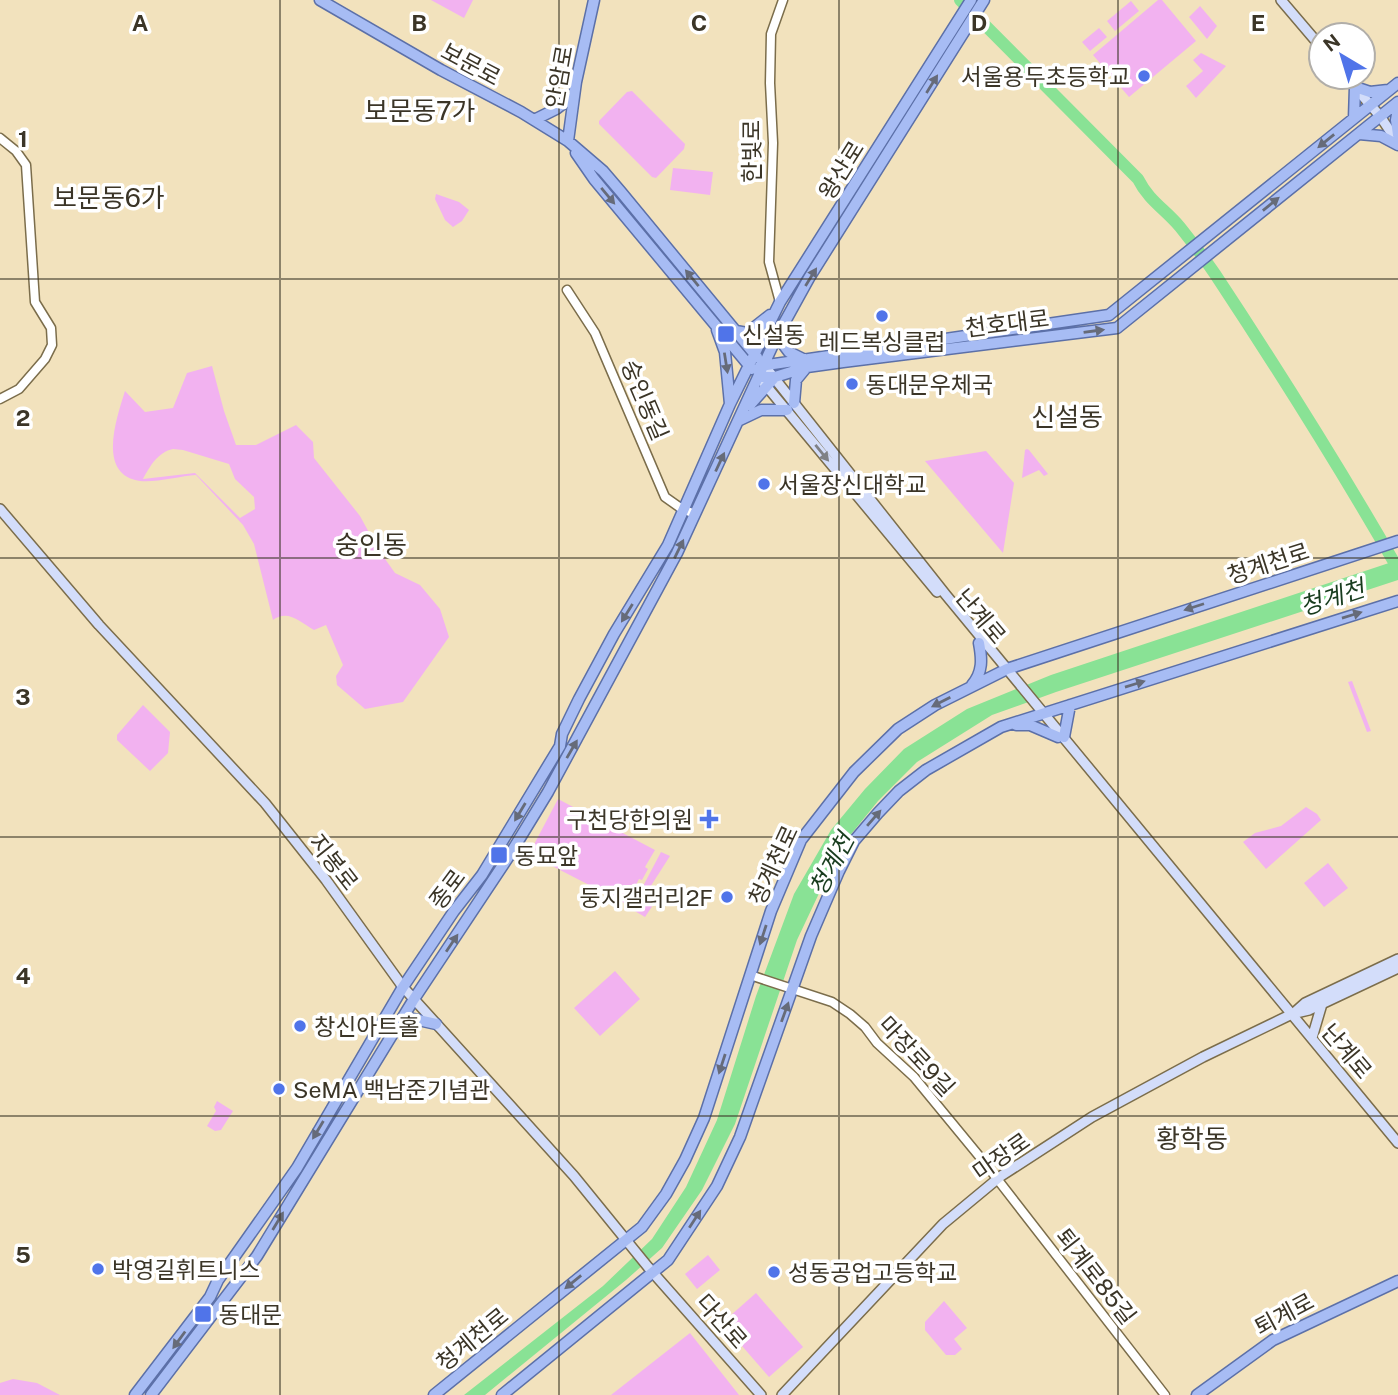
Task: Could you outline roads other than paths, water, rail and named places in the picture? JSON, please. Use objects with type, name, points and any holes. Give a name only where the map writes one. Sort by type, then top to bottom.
[{"type":"main road","name":"보문로","points":[[320,0],[534,120],[568,141],[603,171],[731,334],[742,356],[759,377]]},
{"type":"main road","name":"안암로","points":[[568,141],[574,95],[594,0]]},
{"type":"main road","name":"왕산로","points":[[750,367],[779,302],[971,0]]},
{"type":"main road","points":[[1281,0],[1307,31]]},
{"type":"main road","name":"왕산로","points":[[764,365],[809,278],[983,2]]},
{"type":"main road","points":[[1377,90],[1394,86]]},
{"type":"main road","points":[[1354,118],[1394,86]]},
{"type":"main road","points":[[1354,118],[1355,91]]},
{"type":"main road","points":[[1358,91],[1398,140]]},
{"type":"main road","points":[[534,120],[556,109],[574,95]]},
{"type":"main road","points":[[1359,134],[1398,102]]},
{"type":"main road","points":[[1398,109],[1398,140]]},
{"type":"main road","name":"천호대로","points":[[806,364],[1109,315],[1354,118]]},
{"type":"main road","points":[[1359,134],[1398,140]]},
{"type":"main road","name":"천호대로","points":[[806,364],[1117,328],[1359,134]]},
{"type":"main road","name":"보문로","points":[[568,141],[594,179],[715,323],[757,349],[764,365]]},
{"type":"main road","points":[[731,334],[747,333],[774,313]]},
{"type":"main road","points":[[715,323],[724,352],[730,404]]},
{"type":"main road","points":[[777,336],[789,352],[806,364]]},
{"type":"main road","points":[[750,367],[806,364]]},
{"type":"main road","points":[[759,377],[775,377],[806,364]]},
{"type":"main road","points":[[739,420],[761,410],[791,407],[796,380],[806,364]]},
{"type":"main road","name":"종로","points":[[151,1395],[257,1256],[414,999],[548,792],[671,565],[764,365]]},
{"type":"main road","name":"난계로","points":[[764,365],[785,391],[791,407],[979,643],[1007,673]]},
{"type":"main road","name":"종로","points":[[135,1395],[173,1349],[297,1168],[403,987],[454,911],[482,875],[560,746],[562,734],[579,699],[614,634],[668,545],[730,404],[750,367]]},
{"type":"main road","name":"난계로","points":[[759,377],[776,397],[791,407],[1007,673],[1398,1143]]},
{"type":"main road","points":[[744,410],[775,377]]},
{"type":"main road","name":"지봉로","points":[[0,509],[99,625],[265,803],[326,880],[403,987],[574,1176],[628,1242]]},
{"type":"main road","name":"청계천로","points":[[434,1395],[628,1242],[666,1194],[704,1118],[753,976],[771,911],[801,840],[850,775],[898,729],[925,710],[1007,673],[1398,541]]},
{"type":"main road","points":[[502,1395],[651,1270],[668,1260],[717,1186],[740,1137],[791,988],[839,871],[862,832],[900,791],[926,770],[1005,726],[1398,601]]},
{"type":"main road","points":[[970,688],[981,670],[979,643]]},
{"type":"main road","points":[[1005,726],[1030,725],[1061,737],[1070,705]]},
{"type":"main road","name":"마장로","points":[[1292,1014],[1306,1003],[1398,959]]},
{"type":"main road","name":"마장로","points":[[782,1395],[943,1224],[996,1180],[1092,1117],[1203,1057],[1292,1014],[1322,1004],[1398,968]]},
{"type":"main road","points":[[1312,1038],[1322,1004]]},
{"type":"main road","points":[[399,1024],[414,1019],[436,1024]]},
{"type":"main road","name":"다산로","points":[[628,1242],[761,1395]]},
{"type":"main road","name":"퇴계로","points":[[1197,1395],[1273,1340],[1398,1282]]},
{"type":"street","name":"한빛로","points":[[779,302],[769,262],[773,143],[770,83],[771,34],[783,0]]},
{"type":"street","points":[[0,138],[16,151],[26,164],[35,302],[51,328],[52,345],[45,359],[19,389],[0,399]]},
{"type":"street","name":"숭인동길","points":[[567,290],[595,333],[665,497],[695,514]]},
{"type":"street","name":"마장로9길","points":[[753,976],[838,1004],[914,1077],[996,1180]]},
{"type":"street","name":"퇴계로85길","points":[[996,1180],[1165,1395]]},
{"type":"water","name":"청계천","points":[[1398,560],[1398,580],[992,715],[917,762],[878,801],[848,838],[831,868],[797,940],[735,1124],[702,1190],[662,1248],[485,1395],[464,1395],[603,1286],[652,1239],[686,1187],[717,1120],[756,996],[794,894],[831,830],[865,789],[904,749],[967,709],[1051,675]]},
{"type":"waterway","points":[[960,0],[1138,179],[1147,193],[1189,238],[1286,383],[1398,569]]},
{"type":"place","name":"서울용두초등학교","points":[[1144,76]]},
{"type":"place","name":"레드복싱클럽","points":[[882,316]]},
{"type":"place","name":"신설동","points":[[726,334]]},
{"type":"place","name":"동대문우체국","points":[[852,384]]},
{"type":"place","name":"서울장신대학교","points":[[764,484]]},
{"type":"place","name":"구천당한의원","points":[[709,819]]},
{"type":"place","name":"동묘앞","points":[[499,855]]},
{"type":"place","name":"둥지갤러리2F","points":[[727,897]]},
{"type":"place","name":"창신아트홀","points":[[300,1026]]},
{"type":"place","name":"SeMA 백남준기념관","points":[[279,1089]]},
{"type":"place","name":"박영길휘트니스","points":[[98,1269]]},
{"type":"place","name":"성동공업고등학교","points":[[774,1272]]},
{"type":"place","name":"동대문","points":[[203,1314]]},
{"type":"district","name":"보문동7가","points":[[420,110]]},
{"type":"district","name":"보문동6가","points":[[109,197]]},
{"type":"district","name":"신설동","points":[[1067,416]]},
{"type":"district","name":"숭인동","points":[[371,544]]},
{"type":"district","name":"황학동","points":[[1192,1138]]}]
